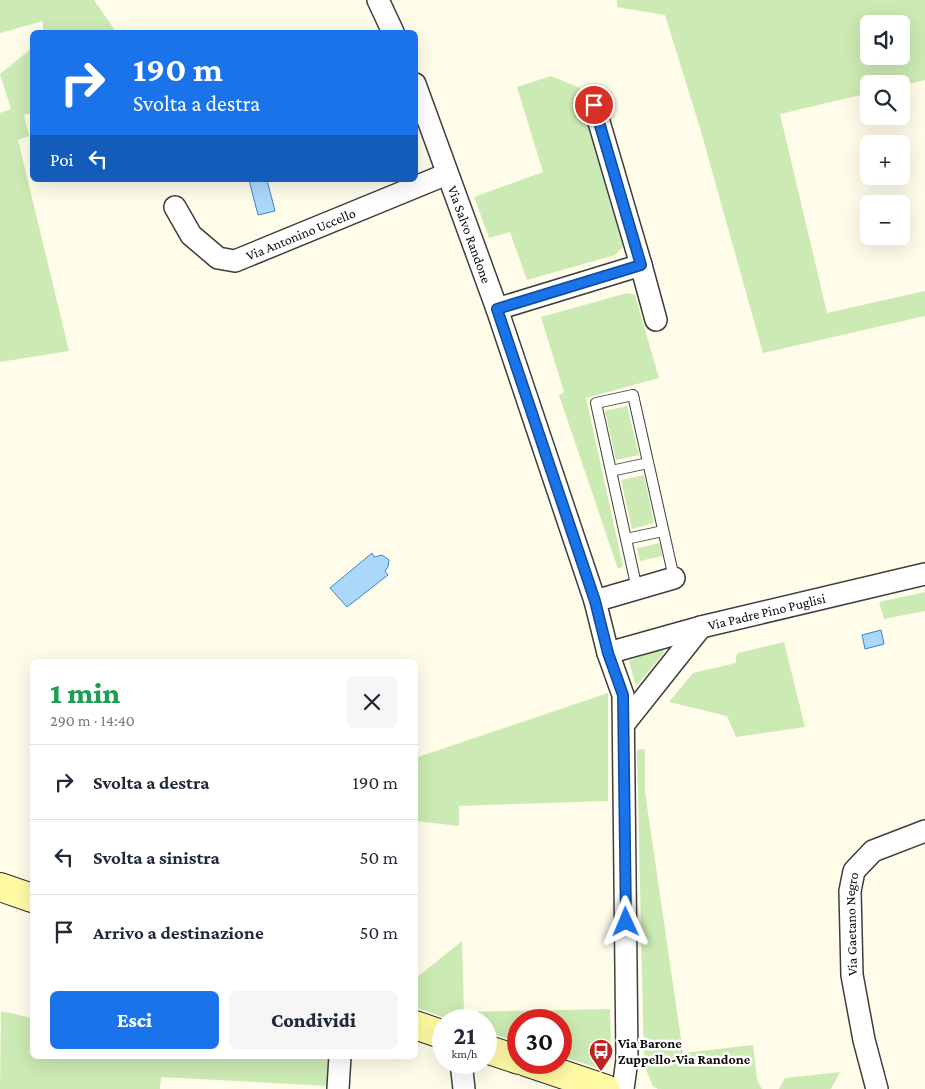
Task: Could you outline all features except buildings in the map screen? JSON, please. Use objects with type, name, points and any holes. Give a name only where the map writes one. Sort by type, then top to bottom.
[{"type":"main road","points":[[0,887],[30,897]]},
{"type":"main road","points":[[418,1026],[432,1031]]},
{"type":"main road","points":[[562,1074],[606,1089]]},
{"type":"street","points":[[378,0],[393,30]]},
{"type":"street","name":"Via Salvo Randone","points":[[418,92],[497,309],[595,601],[608,653],[623,695],[627,1060],[624,1089]]},
{"type":"street","points":[[594,105],[656,320]]},
{"type":"street","name":"Via Antonino Uccello","points":[[175,206],[191,235],[218,258],[235,261],[447,174]]},
{"type":"street","points":[[497,309],[641,265]]},
{"type":"street","name":"Via Padre Pino Puglisi","points":[[608,653],[700,627],[925,574]]},
{"type":"street","points":[[595,601],[674,578]]},
{"type":"street","points":[[624,724],[700,627]]},
{"type":"street","name":"Via Gaetano Negro","points":[[877,1089],[864,1040],[852,975],[850,891],[854,871],[873,851],[925,831]]},
{"type":"street","points":[[338,1089],[340,1059]]},
{"type":"street","points":[[462,1074],[464,1089]]},
{"type":"lane","points":[[637,588],[596,403],[633,395],[674,578]]},
{"type":"lane","points":[[611,471],[648,463]]},
{"type":"lane","points":[[626,540],[664,531]]},
{"type":"green space","points":[[0,0],[94,0],[115,30],[43,30],[43,21],[0,33]]},
{"type":"green space","points":[[617,0],[925,0],[925,80],[910,84],[910,75],[860,75],[860,95],[780,114],[827,313],[925,291],[925,316],[763,353],[700,128],[665,15],[617,7]]},
{"type":"green space","points":[[30,50],[30,114],[24,115],[29,136],[18,140],[69,351],[0,362],[0,113],[11,109],[0,74]]},
{"type":"green space","points":[[551,76],[580,88],[578,92],[623,247],[615,255],[527,280],[510,232],[489,238],[474,197],[543,172],[517,87]]},
{"type":"green space","points":[[627,293],[635,295],[659,378],[586,398],[623,566],[618,569],[559,395],[564,392],[541,317]]},
{"type":"green space","points":[[627,406],[639,455],[616,460],[605,411]]},
{"type":"green space","points":[[644,475],[654,523],[632,529],[621,480]]},
{"type":"green space","points":[[660,543],[662,556],[640,561],[637,548]]},
{"type":"green space","points":[[925,592],[925,611],[884,619],[879,602]]},
{"type":"green space","points":[[784,642],[805,727],[736,737],[727,716],[669,702],[693,673],[736,663],[738,653]]},
{"type":"green space","points":[[662,648],[664,653],[636,686],[629,661]]},
{"type":"green space","points":[[608,693],[608,801],[459,806],[459,826],[418,821],[418,757]]},
{"type":"green space","points":[[645,749],[645,792],[683,1053],[753,1045],[757,1080],[762,1089],[658,1089],[653,1086],[644,1065],[637,750]]},
{"type":"green space","points":[[462,941],[464,1009],[432,1009],[432,1013],[418,1008],[418,977]]},
{"type":"green space","points":[[610,1009],[611,1048],[603,1070],[572,1060],[572,1010]]},
{"type":"green space","points":[[1,1011],[30,1018],[30,1059],[331,1059],[329,1086],[161,1077],[160,1089],[0,1089]]},
{"type":"green space","points":[[497,1011],[507,1011],[507,1038],[497,1035]]},
{"type":"green space","points":[[840,1072],[831,1089],[779,1089],[785,1078]]},
{"type":"water","points":[[250,182],[268,182],[275,211],[258,215]]},
{"type":"water","points":[[372,553],[374,557],[382,555],[389,560],[385,571],[388,575],[347,607],[330,588]]},
{"type":"water","points":[[881,630],[884,644],[865,649],[862,635]]},
{"type":"place","name":"Via Barone Zuppello-Via Randone","points":[[601,1072]]},
{"type":"route","points":[[594,105],[641,265],[497,309],[595,601],[608,653],[623,695],[626,922]]}]
